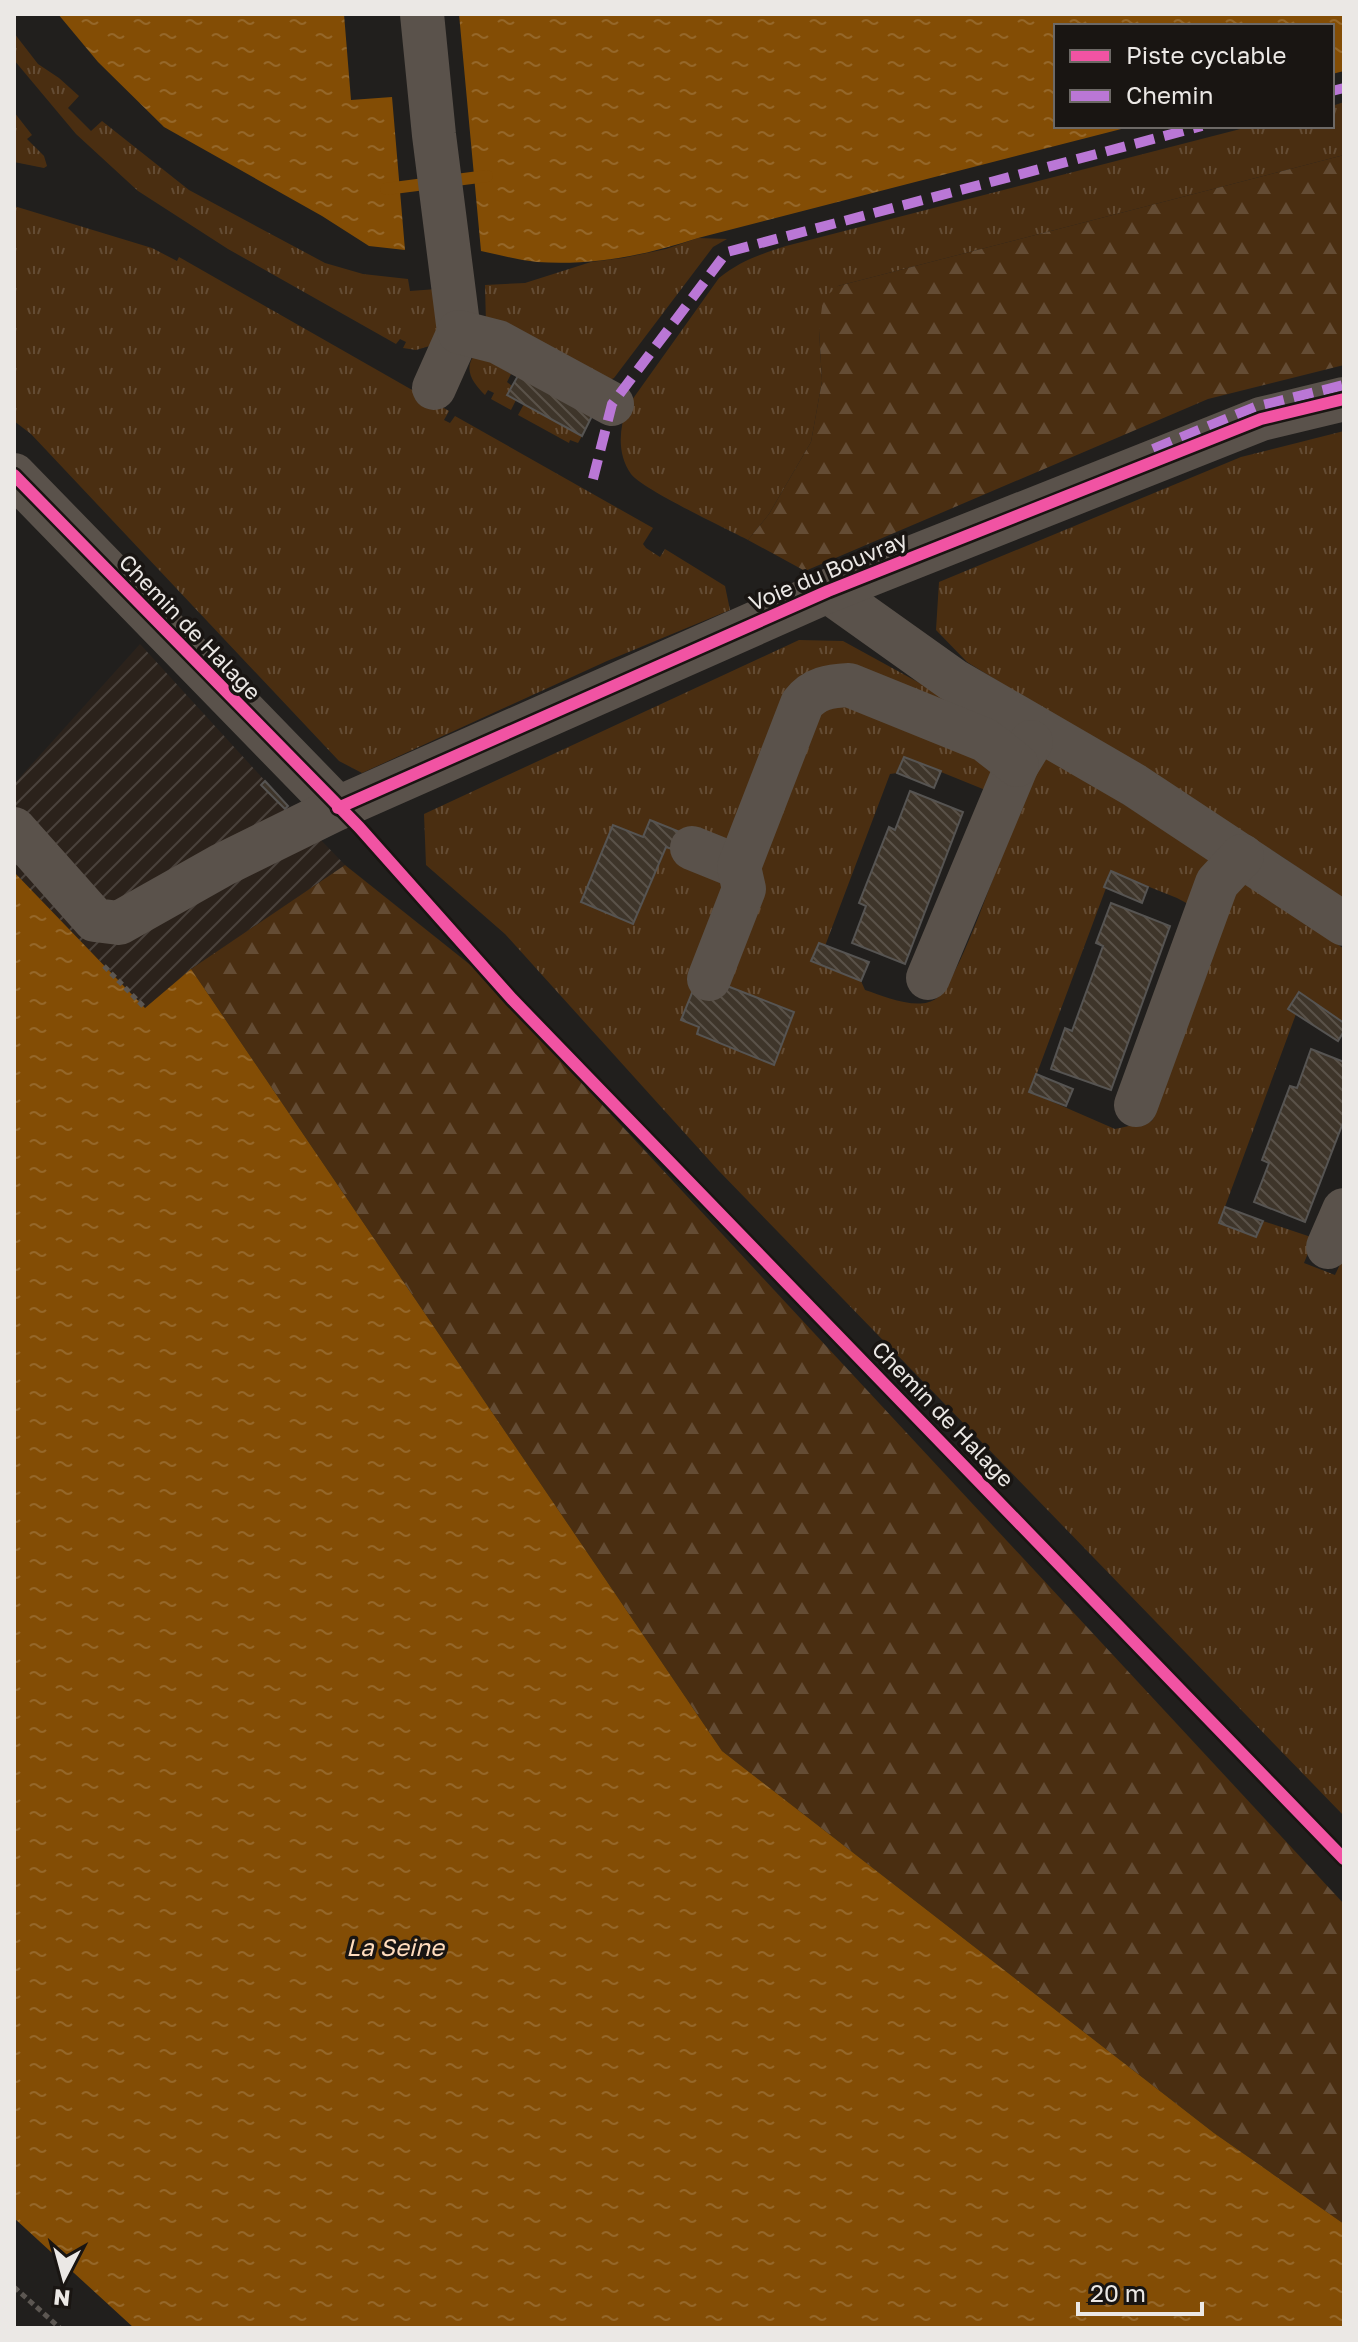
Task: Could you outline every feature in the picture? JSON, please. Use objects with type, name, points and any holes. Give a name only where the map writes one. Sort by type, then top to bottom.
[{"type":"street","points":[[422,14],[459,332],[434,388]]},
{"type":"street","points":[[459,332],[498,342],[612,404]]},
{"type":"street","name":"Voie du Bouvray","points":[[14,829],[95,920],[119,923],[222,865],[338,808],[828,591],[1261,419],[1344,399]]},
{"type":"street","name":"Chemin de Halage","points":[[14,475],[338,808]]},
{"type":"street","points":[[828,591],[953,680],[1028,748]]},
{"type":"street","points":[[709,979],[744,889],[739,867],[802,704],[809,694],[828,686],[849,685],[985,740],[1028,748],[1134,785],[1344,924]]},
{"type":"street","points":[[928,978],[1028,748]]},
{"type":"street","points":[[692,848],[739,867]]},
{"type":"street","points":[[1136,1105],[1217,883],[1242,856]]},
{"type":"path","points":[[14,2287],[60,2328]]},
{"type":"shaded area","points":[[140,644],[345,865],[191,969],[145,1008],[14,872],[14,784]]},
{"type":"green space","points":[[14,33],[38,64],[79,96],[68,108],[91,131],[102,121],[189,190],[325,263],[363,274],[408,279],[410,291],[437,289],[440,332],[433,345],[416,350],[403,348],[406,342],[400,339],[396,344],[228,249],[138,191],[76,134],[14,60]]},
{"type":"green space","points":[[1344,102],[1344,155],[838,286],[819,330],[822,381],[811,442],[769,514],[748,540],[651,489],[638,481],[626,466],[621,441],[627,407],[719,278],[743,263],[786,246],[1244,128],[1334,128],[1334,105]]},
{"type":"green space","points":[[14,112],[32,135],[27,139],[44,156],[47,166],[44,168],[14,162]]},
{"type":"green space","points":[[1344,155],[1344,365],[1208,399],[805,571],[748,540],[769,514],[811,442],[822,381],[819,330],[823,299],[838,286]]},
{"type":"green space","points":[[14,206],[152,248],[177,261],[179,257],[449,411],[444,420],[450,423],[455,416],[653,528],[643,544],[646,548],[660,557],[665,549],[725,586],[730,610],[607,661],[362,773],[339,761],[31,434],[14,421]]},
{"type":"green space","points":[[698,238],[727,239],[713,247],[614,378],[605,382],[486,324],[485,285],[525,283],[591,262],[666,249]]},
{"type":"green space","points":[[476,353],[511,374],[507,382],[512,386],[516,400],[511,410],[491,399],[494,393],[488,390],[485,395],[473,381],[470,365]]},
{"type":"green space","points":[[524,404],[582,436],[578,443],[570,440],[569,443],[518,415]]},
{"type":"green space","points":[[1344,431],[1344,900],[1284,858],[967,662],[936,630],[939,582],[1241,457]]},
{"type":"green space","points":[[799,640],[843,641],[1084,779],[1282,904],[1344,949],[1344,1023],[1298,993],[1288,1009],[1296,1014],[1219,1223],[1256,1237],[1263,1221],[1314,1238],[1304,1263],[1335,1275],[1344,1256],[1344,1816],[718,1170],[505,934],[426,865],[424,814]],"holes":[[[904,757],[1020,804],[958,965],[937,998],[921,1004],[901,1002],[865,990],[861,981],[812,961],[818,944],[825,946],[890,774],[897,773]],[[1112,872],[1177,898],[1222,922],[1202,987],[1152,1121],[1115,1129],[1030,1092]]]},
{"type":"green space","points":[[345,865],[478,971],[1344,1904],[1344,2224],[1214,2133],[722,1751],[191,969]]},
{"type":"water","points":[[58,14],[344,14],[351,100],[392,97],[405,250],[369,246],[164,127],[98,62]]},
{"type":"water","points":[[459,14],[1344,14],[1344,71],[1334,74],[1334,24],[1054,24],[1054,128],[1125,128],[639,254],[599,261],[558,263],[516,259],[481,251]]},
{"type":"water","name":"La Seine","points":[[14,872],[145,1008],[191,969],[722,1751],[1214,2133],[1344,2224],[1344,2328],[134,2328],[14,2218]]},
{"type":"building","points":[[523,367],[596,408],[582,436],[507,395]]},
{"type":"building","points":[[904,757],[941,771],[934,788],[897,773]]},
{"type":"building","points":[[265,781],[288,806],[285,809],[261,785]]},
{"type":"building","points":[[910,791],[963,812],[905,964],[852,943],[866,906],[859,903],[889,827],[895,830]]},
{"type":"building","points":[[650,820],[685,834],[678,851],[666,847],[633,924],[581,902],[613,825],[643,837]]},
{"type":"building","points":[[1111,871],[1148,887],[1142,903],[1104,887]]},
{"type":"building","points":[[1111,903],[1170,926],[1111,1090],[1051,1069],[1065,1028],[1072,1031],[1103,946],[1096,943]]},
{"type":"building","points":[[819,943],[869,962],[861,981],[811,961]]},
{"type":"building","points":[[717,982],[794,1012],[774,1065],[697,1034],[699,1027],[681,1020],[696,983]]},
{"type":"building","points":[[1299,992],[1344,1023],[1344,1031],[1338,1041],[1288,1009]]},
{"type":"building","points":[[1311,1049],[1344,1062],[1344,1120],[1305,1222],[1254,1202],[1269,1163],[1262,1160],[1290,1086],[1297,1088]]},
{"type":"building","points":[[1036,1074],[1073,1089],[1066,1106],[1029,1092]]},
{"type":"building","points":[[1225,1207],[1263,1221],[1256,1237],[1219,1223]]},
{"type":"waterway","points":[[386,189],[487,176]]},
{"type":"marked path","points":[[1334,90],[1344,88]]},
{"type":"marked path","points":[[593,479],[612,404],[727,252],[1194,128]]},
{"type":"marked path","points":[[1153,449],[1255,407],[1344,385]]},
{"type":"cycle path","points":[[338,808],[828,591],[1261,419],[1344,399]]},
{"type":"cycle path","points":[[14,475],[359,827],[512,999],[1344,1859]]}]
